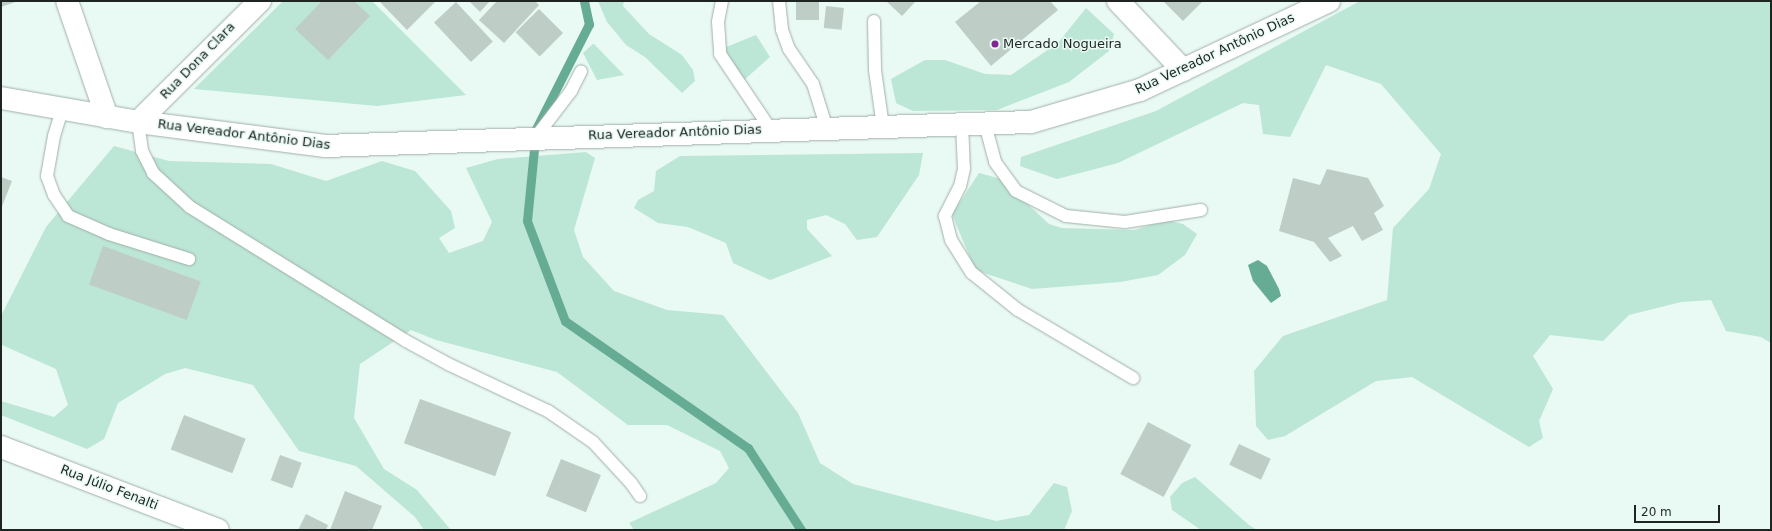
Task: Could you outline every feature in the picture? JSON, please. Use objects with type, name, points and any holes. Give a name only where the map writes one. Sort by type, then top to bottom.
[{"type":"street","points":[[67,1],[107,117]]},
{"type":"street","name":"Rua Dona Clara","points":[[138,122],[260,1]]},
{"type":"street","points":[[1118,1],[1183,70]]},
{"type":"street","name":"Rua Vereador Antônio Dias","points":[[1,98],[62,110],[138,122],[325,146],[1031,122],[1140,90],[1329,1]]},
{"type":"street","name":"Rua Júlio Fenalti","points":[[1,447],[218,530]]},
{"type":"lane","points":[[722,1],[718,22],[720,54],[771,130]]},
{"type":"lane","points":[[778,1],[782,30],[789,49],[813,84],[827,128]]},
{"type":"lane","points":[[874,21],[875,70],[883,127]]},
{"type":"lane","points":[[536,138],[571,91],[581,71]]},
{"type":"lane","points":[[62,110],[54,136],[47,176],[54,195],[68,216],[109,234],[189,259]]},
{"type":"lane","points":[[138,122],[142,151],[153,174],[190,208],[406,341],[448,364],[548,411],[593,442],[632,482],[640,496]]},
{"type":"lane","points":[[962,124],[964,168],[960,186],[945,216],[951,240],[972,273],[1018,310],[1134,378]]},
{"type":"lane","points":[[985,124],[995,162],[1016,191],[1066,216],[1126,222],[1201,210]]},
{"type":"shaded area","points":[[283,1],[372,1],[466,95],[377,106],[194,89]]},
{"type":"shaded area","points":[[598,1],[624,1],[623,6],[649,34],[682,55],[693,70],[695,81],[682,93],[645,57],[626,45],[607,22]]},
{"type":"shaded area","points":[[1360,1],[1771,1],[1771,343],[1761,337],[1726,331],[1711,300],[1681,302],[1629,315],[1603,341],[1550,335],[1533,356],[1553,389],[1539,421],[1543,438],[1529,447],[1412,377],[1376,381],[1285,436],[1268,440],[1256,426],[1254,371],[1283,336],[1387,300],[1393,228],[1429,189],[1441,154],[1381,84],[1326,65],[1290,137],[1263,134],[1259,105],[1243,103],[1118,163],[1057,179],[1020,166],[1021,157],[1156,111]]},
{"type":"shaded area","points":[[1086,8],[1114,34],[1109,51],[1069,82],[997,110],[913,111],[896,103],[891,79],[925,60],[945,60],[985,74],[1011,75],[1058,43]]},
{"type":"shaded area","points":[[756,35],[770,57],[743,81],[724,48]]},
{"type":"shaded area","points":[[593,44],[624,75],[597,80],[583,53]]},
{"type":"shaded area","points":[[114,146],[169,161],[271,164],[326,181],[382,161],[415,171],[451,211],[455,228],[439,238],[449,253],[483,241],[492,222],[466,168],[498,159],[586,152],[595,158],[574,230],[583,257],[614,291],[667,310],[723,315],[798,413],[820,463],[853,484],[996,521],[1029,515],[1054,483],[1067,487],[1072,511],[1064,530],[634,530],[629,523],[716,483],[729,468],[720,451],[667,425],[628,425],[557,372],[436,340],[411,330],[360,364],[354,418],[384,469],[417,490],[451,530],[424,530],[415,517],[356,466],[299,451],[253,385],[185,368],[165,374],[118,403],[104,439],[87,449],[1,415],[1,401],[54,417],[68,405],[56,369],[2,345],[1,316],[46,227]]},
{"type":"shaded area","points":[[923,153],[919,175],[877,237],[857,240],[845,224],[826,215],[807,220],[807,229],[832,256],[770,280],[733,263],[726,243],[688,227],[658,223],[634,208],[638,200],[654,191],[656,171],[680,156]]},
{"type":"shaded area","points":[[979,173],[1001,179],[1049,224],[1062,228],[1134,230],[1167,220],[1183,224],[1197,234],[1185,255],[1158,275],[1120,282],[1032,289],[975,270],[952,214]]},
{"type":"shaded area","points":[[1258,260],[1267,266],[1279,289],[1281,296],[1271,303],[1253,281],[1248,265]]},
{"type":"shaded area","points":[[1195,477],[1249,525],[1257,530],[1201,530],[1172,510],[1170,497],[1182,483]]},
{"type":"building","points":[[1,1],[18,1],[1,7]]},
{"type":"building","points":[[322,1],[354,1],[370,16],[328,60],[295,29]]},
{"type":"building","points":[[379,1],[436,1],[407,30]]},
{"type":"building","points":[[469,1],[490,1],[480,12]]},
{"type":"building","points":[[497,1],[535,1],[539,5],[504,43],[479,20]]},
{"type":"building","points":[[796,1],[819,1],[819,20],[796,20]]},
{"type":"building","points":[[886,1],[916,1],[902,16]]},
{"type":"building","name":"Mercado Nogueira","points":[[981,1],[1050,1],[1058,10],[991,66],[955,22]]},
{"type":"building","points":[[1163,1],[1203,1],[1183,21]]},
{"type":"building","points":[[456,2],[493,41],[471,62],[434,22]]},
{"type":"building","points":[[826,6],[844,8],[842,30],[824,28]]},
{"type":"building","points":[[539,9],[563,33],[540,56],[516,32]]},
{"type":"building","points":[[1327,169],[1368,178],[1384,206],[1374,213],[1383,230],[1362,241],[1353,226],[1328,238],[1342,256],[1330,262],[1314,242],[1279,231],[1293,178],[1320,185]]},
{"type":"building","points":[[1,177],[12,181],[1,209]]},
{"type":"building","points":[[103,246],[201,282],[187,320],[89,285]]},
{"type":"building","points":[[420,399],[511,432],[495,476],[404,443]]},
{"type":"building","points":[[184,415],[246,439],[232,473],[171,450]]},
{"type":"building","points":[[1148,422],[1191,445],[1164,497],[1120,474]]},
{"type":"building","points":[[1239,444],[1271,459],[1261,480],[1229,465]]},
{"type":"building","points":[[280,455],[302,463],[292,488],[271,480]]},
{"type":"building","points":[[561,459],[601,475],[586,512],[546,496]]},
{"type":"building","points":[[345,491],[382,506],[372,530],[330,530]]},
{"type":"building","points":[[306,514],[328,525],[326,530],[298,530]]},
{"type":"waterway","points":[[584,1],[589,24],[536,129],[527,221],[565,321],[748,448],[801,530]]},
{"type":"place","name":"Mercado Nogueira","points":[[995,44]]}]
